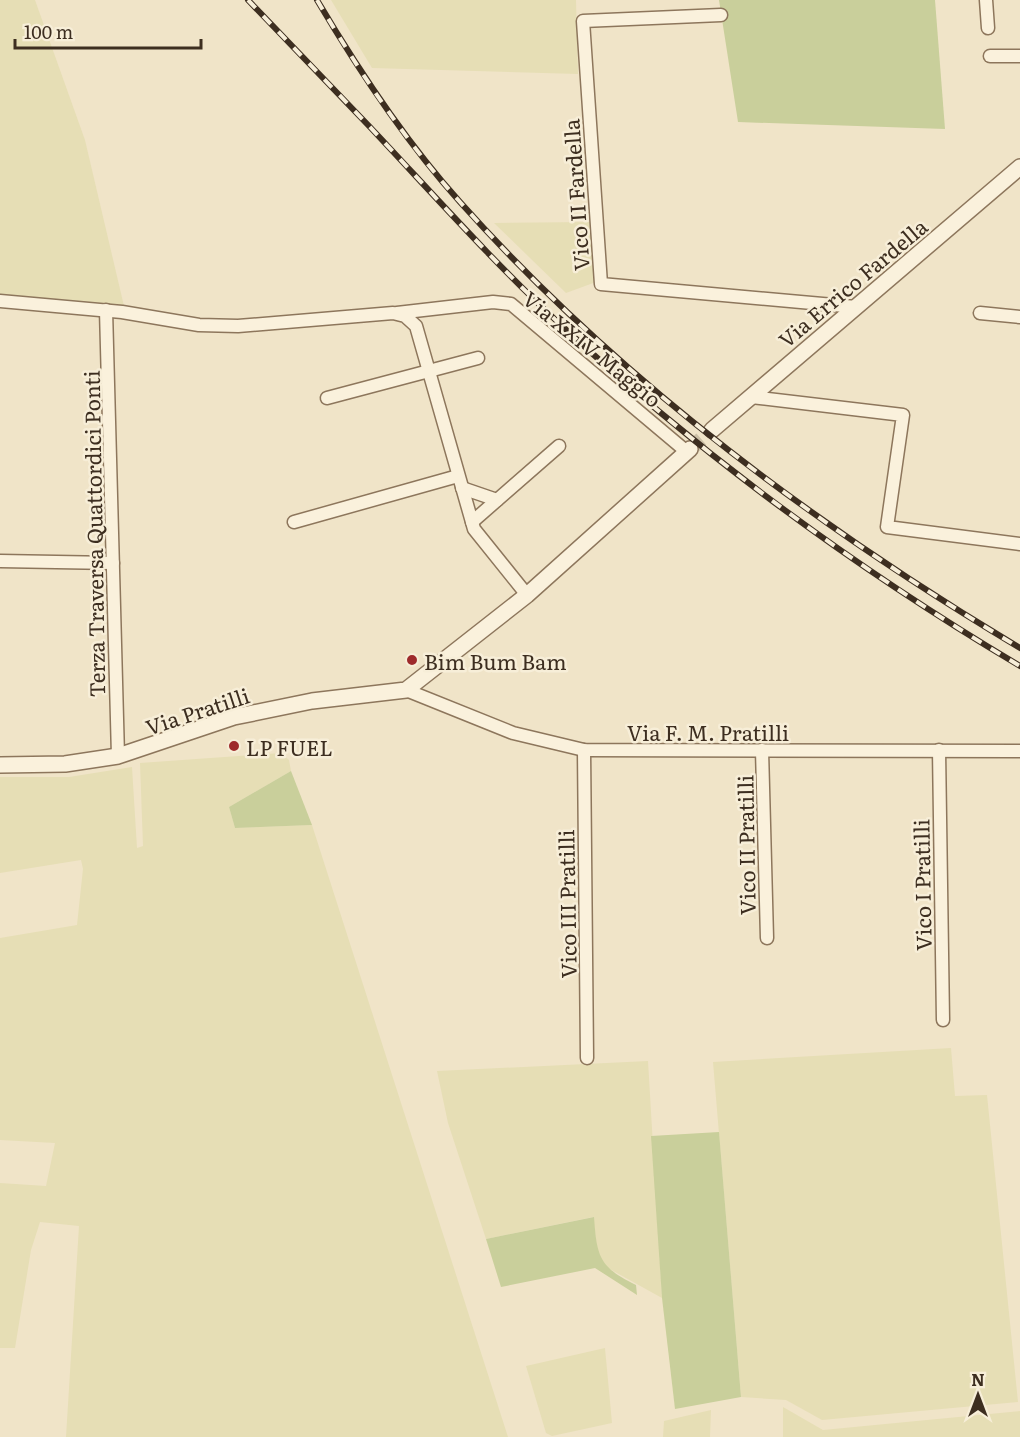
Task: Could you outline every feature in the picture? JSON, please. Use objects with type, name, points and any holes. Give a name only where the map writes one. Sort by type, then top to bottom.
[{"type":"street","points":[[986,0],[987,28]]},
{"type":"street","name":"Vico II Fardella","points":[[721,15],[583,21],[601,284],[856,307]]},
{"type":"street","points":[[990,56],[1020,56]]},
{"type":"street","name":"Via Errico Fardella","points":[[712,430],[1020,167]]},
{"type":"street","points":[[0,301],[106,310]]},
{"type":"street","name":"Via XXIV Maggio","points":[[106,310],[199,325],[238,326],[393,314],[493,302],[512,304],[688,450]]},
{"type":"street","name":"Terza Traversa Quattordici Ponti","points":[[106,310],[118,756]]},
{"type":"street","points":[[980,313],[1020,317]]},
{"type":"street","points":[[393,314],[405,316],[416,326],[474,529],[527,595]]},
{"type":"street","points":[[327,398],[478,358]]},
{"type":"street","points":[[751,397],[903,415],[887,526],[1020,544]]},
{"type":"street","points":[[472,522],[559,446]]},
{"type":"street","points":[[406,690],[527,595],[688,450]]},
{"type":"street","points":[[294,522],[460,482],[497,500]]},
{"type":"street","points":[[0,561],[113,563]]},
{"type":"street","name":"Via Pratilli","points":[[0,765],[64,764],[118,756],[259,712],[312,701],[406,690]]},
{"type":"street","name":"Via F. M. Pratilli","points":[[406,690],[513,733],[584,750],[1020,752]]},
{"type":"street","name":"Vico III Pratilli","points":[[584,750],[587,1058]]},
{"type":"street","name":"Vico II Pratilli","points":[[762,750],[767,938]]},
{"type":"street","name":"Vico I Pratilli","points":[[939,750],[943,1020]]},
{"type":"shaded area","points":[[0,0],[35,0],[85,140],[124,306],[0,297]]},
{"type":"shaded area","points":[[331,0],[576,0],[578,74],[372,68]]},
{"type":"shaded area","points":[[590,222],[596,282],[566,293],[494,223]]},
{"type":"shaded area","points":[[281,753],[289,760],[291,771],[229,807],[235,828],[312,825],[508,1437],[66,1437],[79,1226],[40,1222],[31,1250],[15,1348],[0,1348],[0,1183],[46,1186],[55,1143],[0,1140],[0,938],[77,925],[83,869],[81,860],[0,873],[0,777],[69,777],[132,767],[137,848],[143,846],[140,763]]},
{"type":"shaded area","points":[[951,1048],[955,1096],[987,1095],[1018,1402],[822,1420],[786,1400],[741,1397],[713,1062]]},
{"type":"shaded area","points":[[648,1061],[662,1298],[606,1267],[598,1255],[593,1217],[486,1239],[448,1123],[437,1071]]},
{"type":"shaded area","points":[[605,1348],[612,1423],[552,1436],[546,1433],[526,1366]]},
{"type":"shaded area","points":[[783,1407],[823,1430],[1020,1411],[1020,1437],[783,1437]]},
{"type":"shaded area","points":[[711,1410],[710,1437],[663,1437],[664,1421]]},
{"type":"green space","points":[[719,0],[935,0],[945,129],[738,122]]},
{"type":"green space","points":[[291,771],[312,825],[235,828],[229,807]]},
{"type":"green space","points":[[719,1132],[741,1397],[675,1409],[662,1298],[651,1136]]},
{"type":"green space","points":[[594,1217],[602,1259],[614,1272],[636,1285],[637,1295],[595,1268],[501,1287],[486,1239]]},
{"type":"tunnel","points":[[690,449],[712,430]]},
{"type":"railway","points":[[248,0],[512,278],[615,374],[725,465],[840,550],[959,629],[1020,666]]},
{"type":"railway","points":[[317,0],[349,53],[420,155],[521,267],[586,330],[723,446],[795,500],[869,552],[1020,648]]},
{"type":"place","name":"Bim Bum Bam","points":[[412,660]]},
{"type":"place","name":"LP FUEL","points":[[234,746]]}]
